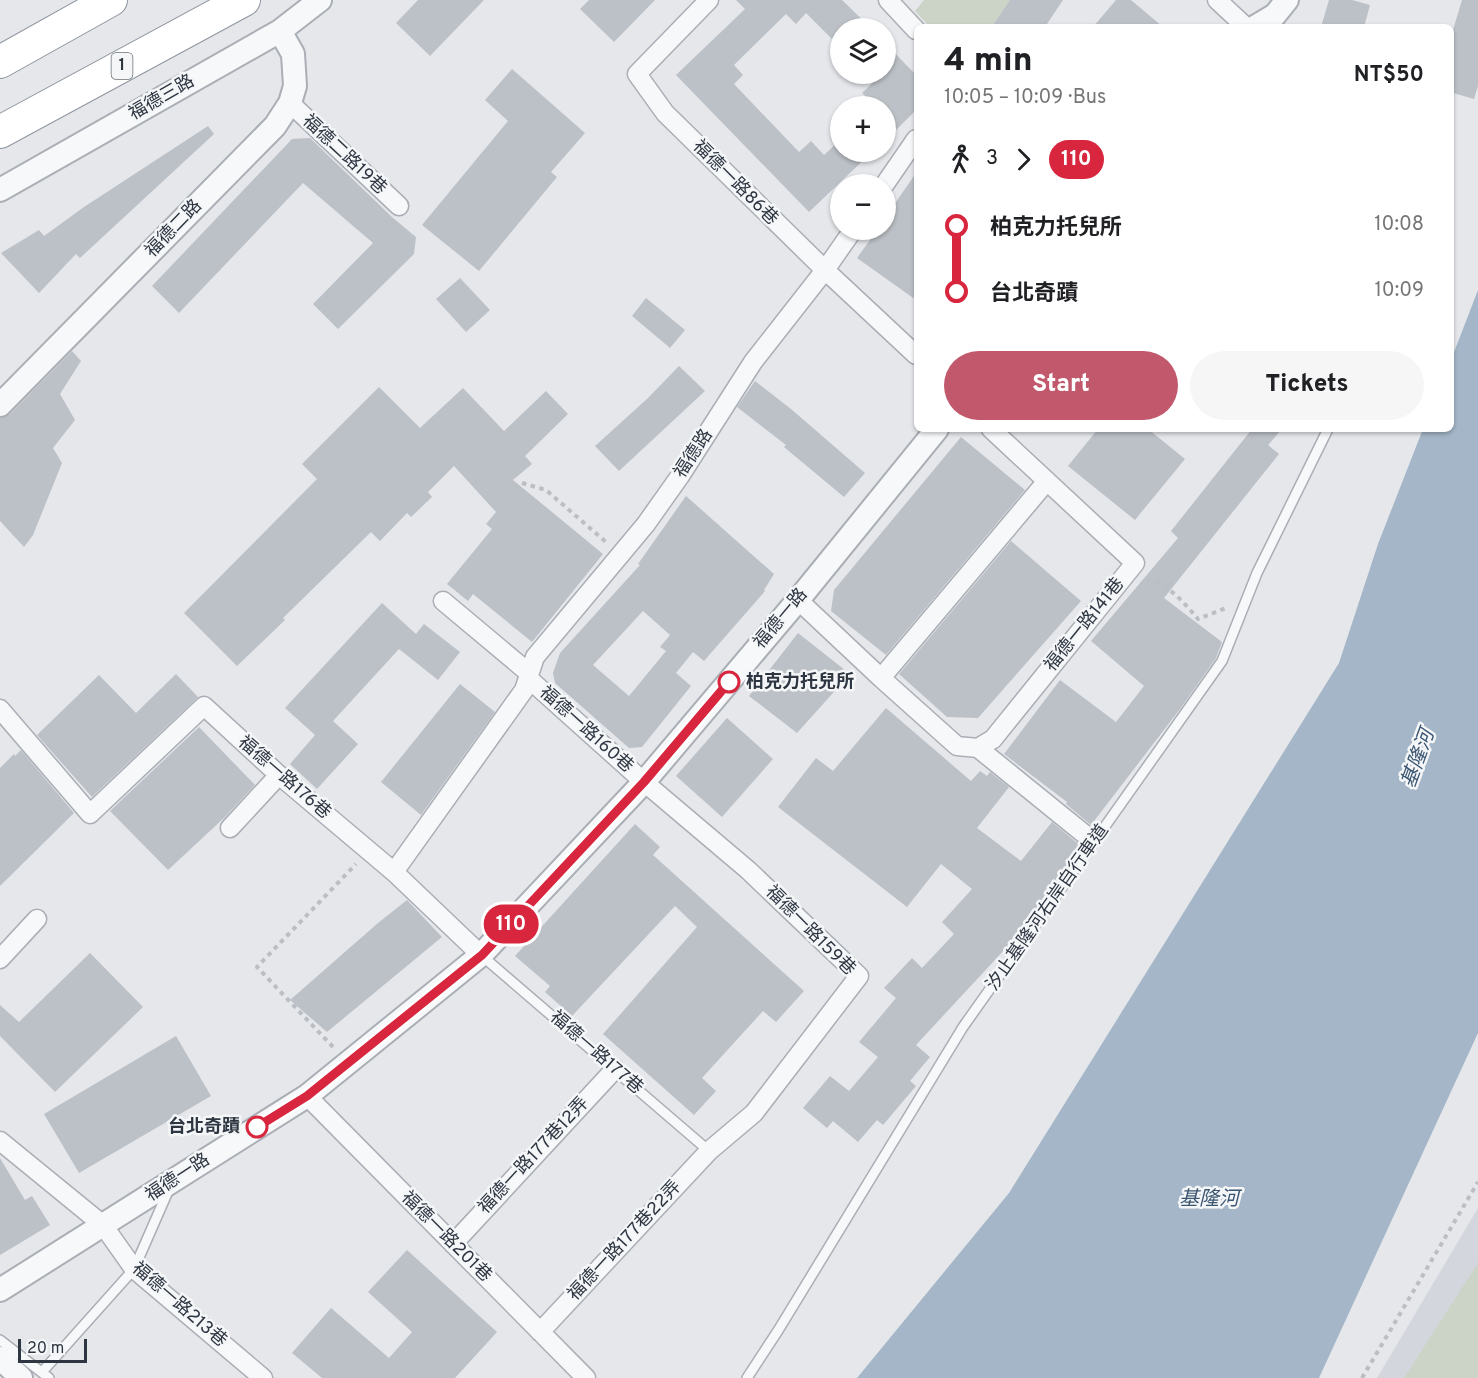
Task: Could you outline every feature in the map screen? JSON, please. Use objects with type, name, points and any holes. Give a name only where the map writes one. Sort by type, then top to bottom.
[{"type":"highway","points":[[0,62],[111,0]]},
{"type":"highway","name":"1","points":[[0,132],[244,0]]},
{"type":"street","name":"福德三路","points":[[0,190],[280,31],[320,0]]},
{"type":"street","name":"福德一路86巷","points":[[709,0],[637,74],[665,113],[825,270],[914,353]]},
{"type":"street","points":[[888,0],[914,28]]},
{"type":"street","points":[[1217,0],[1243,24]]},
{"type":"street","points":[[1260,24],[1275,15],[1287,0]]},
{"type":"street","name":"福德二路","points":[[0,405],[275,126],[290,103],[295,86],[293,54],[280,31]]},
{"type":"street","name":"福德二路19巷","points":[[290,103],[399,206]]},
{"type":"street","points":[[892,174],[914,142]]},
{"type":"street","name":"福德路","points":[[394,872],[524,690],[535,657],[646,524],[680,476],[753,362],[846,240]]},
{"type":"street","name":"福德一路","points":[[0,1290],[307,1096],[482,955],[644,782],[798,600],[935,432]]},
{"type":"street","name":"福德一路141巷","points":[[978,748],[993,739],[1135,563],[994,432]]},
{"type":"street","points":[[881,678],[1047,481]]},
{"type":"street","points":[[798,600],[957,746],[978,748],[1083,833]]},
{"type":"street","points":[[443,601],[529,676]]},
{"type":"street","name":"福德一路160巷","points":[[529,676],[644,782]]},
{"type":"street","name":"福德一路176巷","points":[[1,714],[90,814],[204,706],[279,776],[394,872],[482,955]]},
{"type":"street","points":[[230,828],[279,776]]},
{"type":"street","name":"福德一路159巷","points":[[644,782],[748,870],[859,976],[754,1113],[709,1151]]},
{"type":"street","points":[[0,959],[37,919]]},
{"type":"street","name":"福德一路177巷12弄","points":[[453,1244],[615,1069]]},
{"type":"street","name":"福德一路201巷","points":[[307,1096],[586,1378]]},
{"type":"street","name":"福德一路213巷","points":[[0,1141],[104,1226],[134,1269],[263,1378]]},
{"type":"street","name":"福德一路177巷22弄","points":[[540,1332],[709,1151]]},
{"type":"street","points":[[0,1359],[37,1376]]},
{"type":"lane","name":"汐止基隆河右岸自行車道","points":[[747,1378],[963,1027],[1222,661],[1257,573],[1327,432]]},
{"type":"lane","name":"福德一路177巷","points":[[482,955],[709,1151]]},
{"type":"lane","points":[[0,1340],[37,1376],[134,1269],[172,1182]]},
{"type":"path","points":[[522,483],[546,490],[621,554]]},
{"type":"path","points":[[1130,570],[1143,578],[1153,580],[1180,598],[1198,619],[1227,608],[1245,608]]},
{"type":"path","points":[[348,1062],[257,967],[369,851]]},
{"type":"path","points":[[1362,1378],[1478,1182]]},
{"type":"shaded area","points":[[924,0],[1017,0],[1000,24],[927,24],[915,11]]},
{"type":"shaded area","points":[[1478,1208],[1478,1378],[1377,1378]]},
{"type":"shaded area","points":[[1478,1263],[1478,1378],[1404,1378]]},
{"type":"water","name":"基隆河","points":[[1478,290],[1478,1033],[1319,1378],[857,1378],[1009,1193],[1339,663],[1378,544],[1422,432],[1454,432],[1454,352]]},
{"type":"building","points":[[418,0],[484,0],[430,56],[396,23]]},
{"type":"building","points":[[589,0],[655,0],[614,42],[580,9]]},
{"type":"building","points":[[736,0],[842,0],[861,18],[830,18],[830,37],[806,13],[796,24],[786,14],[734,65],[743,75],[734,84],[799,152],[811,141],[824,155],[830,149],[830,162],[862,162],[849,174],[830,174],[830,192],[809,212],[676,75],[745,9]]},
{"type":"building","points":[[1010,0],[1063,0],[1047,24],[994,24]]},
{"type":"building","points":[[1116,0],[1131,0],[1159,24],[1096,24]]},
{"type":"building","points":[[1329,0],[1352,0],[1370,5],[1365,24],[1322,24]]},
{"type":"building","points":[[1462,0],[1478,0],[1478,86],[1474,99],[1454,93],[1454,27]]},
{"type":"building","points":[[896,54],[914,73],[914,112],[896,130],[896,96],[865,96],[862,93],[871,84],[896,84]]},
{"type":"building","points":[[512,69],[585,133],[551,172],[557,177],[479,271],[422,225],[508,121],[485,100]]},
{"type":"building","points":[[208,126],[214,134],[80,258],[76,254],[39,293],[1,253],[39,230],[44,236],[84,207]]},
{"type":"building","points":[[310,138],[393,218],[416,237],[414,254],[338,329],[313,304],[373,243],[303,183],[179,313],[152,286],[292,139]]},
{"type":"building","points":[[914,176],[914,299],[857,258],[870,240],[896,240],[896,202]]},
{"type":"building","points":[[460,278],[490,310],[466,332],[436,299]]},
{"type":"building","points":[[646,298],[685,330],[670,348],[632,316]]},
{"type":"building","points":[[72,351],[81,361],[60,394],[75,420],[53,448],[62,463],[33,535],[24,547],[0,521],[0,418],[10,414]]},
{"type":"building","points":[[679,366],[705,391],[619,471],[595,446]]},
{"type":"building","points":[[755,381],[865,473],[844,497],[784,447],[786,445],[737,407]]},
{"type":"building","points":[[379,387],[420,428],[463,388],[504,431],[546,391],[568,414],[525,456],[532,464],[513,480],[603,554],[532,642],[473,594],[468,601],[447,584],[492,529],[486,524],[496,512],[454,466],[428,492],[432,497],[411,517],[407,513],[380,541],[371,532],[237,666],[184,613],[317,479],[302,464]]},
{"type":"building","points":[[1096,432],[1152,432],[1185,459],[1135,520],[1068,466]]},
{"type":"building","points":[[1250,432],[1279,432],[1268,445],[1279,454],[1164,598],[1222,642],[1216,658],[1091,825],[1066,804],[1067,802],[1004,754],[1060,680],[1116,722],[1144,686],[1091,641],[1178,538],[1171,531]]},
{"type":"building","points":[[961,437],[1025,490],[886,655],[831,611],[834,590]]},
{"type":"building","points":[[686,496],[774,574],[765,591],[704,661],[693,652],[676,673],[691,686],[642,747],[629,748],[555,683],[553,673],[560,653],[640,565],[638,564]],"holes":[[[643,611],[670,635],[660,647],[666,651],[629,696],[593,665]]]},
{"type":"building","points":[[1011,541],[1081,601],[978,718],[947,717],[899,674]]},
{"type":"building","points":[[382,603],[416,634],[424,624],[460,652],[438,680],[399,649],[333,721],[358,744],[317,789],[290,764],[315,735],[285,708]]},
{"type":"building","points":[[798,633],[850,674],[797,733],[749,696]]},
{"type":"building","points":[[176,674],[198,697],[92,797],[37,735],[99,675],[136,713]]},
{"type":"building","points":[[460,684],[495,712],[421,815],[381,782]]},
{"type":"building","points":[[886,708],[971,781],[980,771],[987,776],[990,772],[1009,787],[977,828],[1021,861],[1052,822],[1076,842],[1084,844],[1006,948],[916,1045],[930,1057],[910,1081],[916,1086],[883,1125],[877,1120],[858,1142],[833,1121],[827,1128],[803,1108],[830,1076],[849,1091],[878,1057],[859,1042],[896,998],[884,988],[912,958],[922,968],[954,934],[942,922],[972,889],[941,864],[907,907],[778,807],[816,758],[833,771]]},
{"type":"building","points":[[727,718],[773,759],[722,817],[676,776]]},
{"type":"building","points":[[199,727],[255,785],[225,817],[168,870],[110,811]]},
{"type":"building","points":[[21,750],[74,813],[0,886],[0,768]]},
{"type":"building","points":[[635,824],[660,847],[653,855],[804,991],[776,1022],[763,1011],[702,1078],[716,1091],[694,1115],[603,1034],[697,927],[675,906],[572,1016],[545,992],[550,986],[515,956]]},
{"type":"building","points":[[407,900],[442,937],[327,1032],[290,1000]]},
{"type":"building","points":[[90,953],[143,1007],[55,1092],[0,1036],[0,1005],[19,1022]]},
{"type":"building","points":[[176,1036],[211,1096],[79,1173],[44,1114]]},
{"type":"building","points":[[0,1158],[25,1200],[32,1196],[50,1225],[0,1255]]},
{"type":"building","points":[[407,1250],[497,1332],[455,1378],[322,1378],[292,1353],[331,1308],[389,1358],[412,1332],[368,1292]]},
{"type":"bus line","name":"110","points":[[257,1127],[307,1096],[482,955],[644,782],[729,682]]},
{"type":"place","name":"柏克力托兒所","points":[[729,682]]},
{"type":"place","name":"台北奇蹟","points":[[257,1127]]}]
